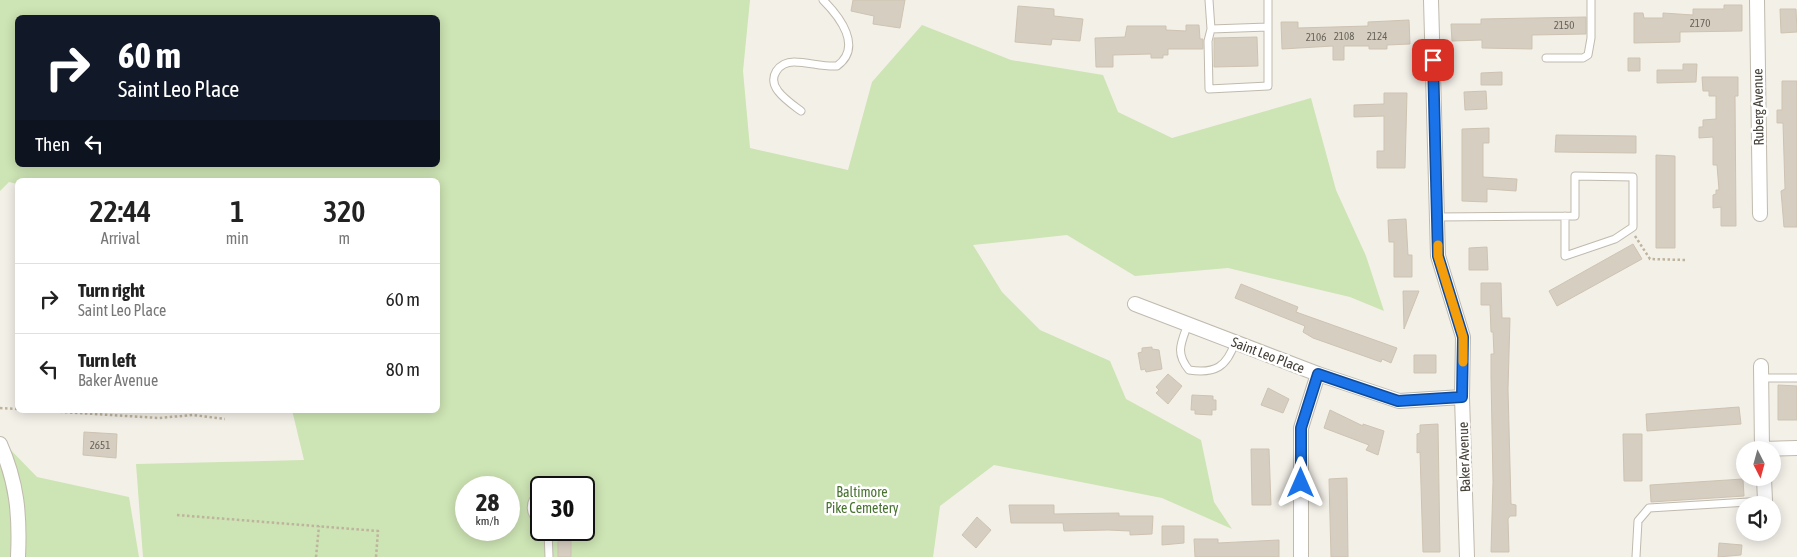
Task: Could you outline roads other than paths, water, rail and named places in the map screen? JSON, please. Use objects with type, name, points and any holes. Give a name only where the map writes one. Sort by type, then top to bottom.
[{"type":"street","name":"Baker Avenue","points":[[1431,0],[1438,256],[1463,337],[1462,397],[1467,557]]},
{"type":"street","name":"Ruberg Avenue","points":[[1757,0],[1760,214]]},
{"type":"street","name":"Saint Leo Place","points":[[1135,304],[1318,374],[1398,401],[1462,397]]},
{"type":"street","points":[[1762,372],[1762,441]]},
{"type":"street","points":[[1301,557],[1301,428],[1318,374]]},
{"type":"street","points":[[0,444],[7,459],[18,500],[18,557]]},
{"type":"street","points":[[1781,449],[1797,448]]},
{"type":"lane","points":[[801,111],[785,99],[776,89],[774,77],[776,70],[782,64],[794,62],[837,66],[845,60],[849,47],[849,39],[840,16],[823,0]]},
{"type":"lane","points":[[1209,0],[1209,89],[1268,86],[1268,0]]},
{"type":"lane","points":[[1546,58],[1583,58],[1588,55],[1591,38],[1591,0]]},
{"type":"lane","points":[[1210,29],[1268,26]]},
{"type":"lane","points":[[1437,217],[1566,216],[1575,216],[1575,176],[1633,178],[1633,227],[1615,239],[1565,256],[1566,216]]},
{"type":"lane","points":[[1188,324],[1180,344],[1181,360],[1190,370],[1204,372],[1220,368],[1230,356],[1235,342]]},
{"type":"lane","points":[[1762,372],[1797,378]]},
{"type":"lane","points":[[1636,557],[1638,521],[1649,508],[1736,503]]},
{"type":"lane","points":[[548,541],[549,557]]},
{"type":"park label","name":"Baltimore Pike Cemetery","points":[[862,500]]}]
